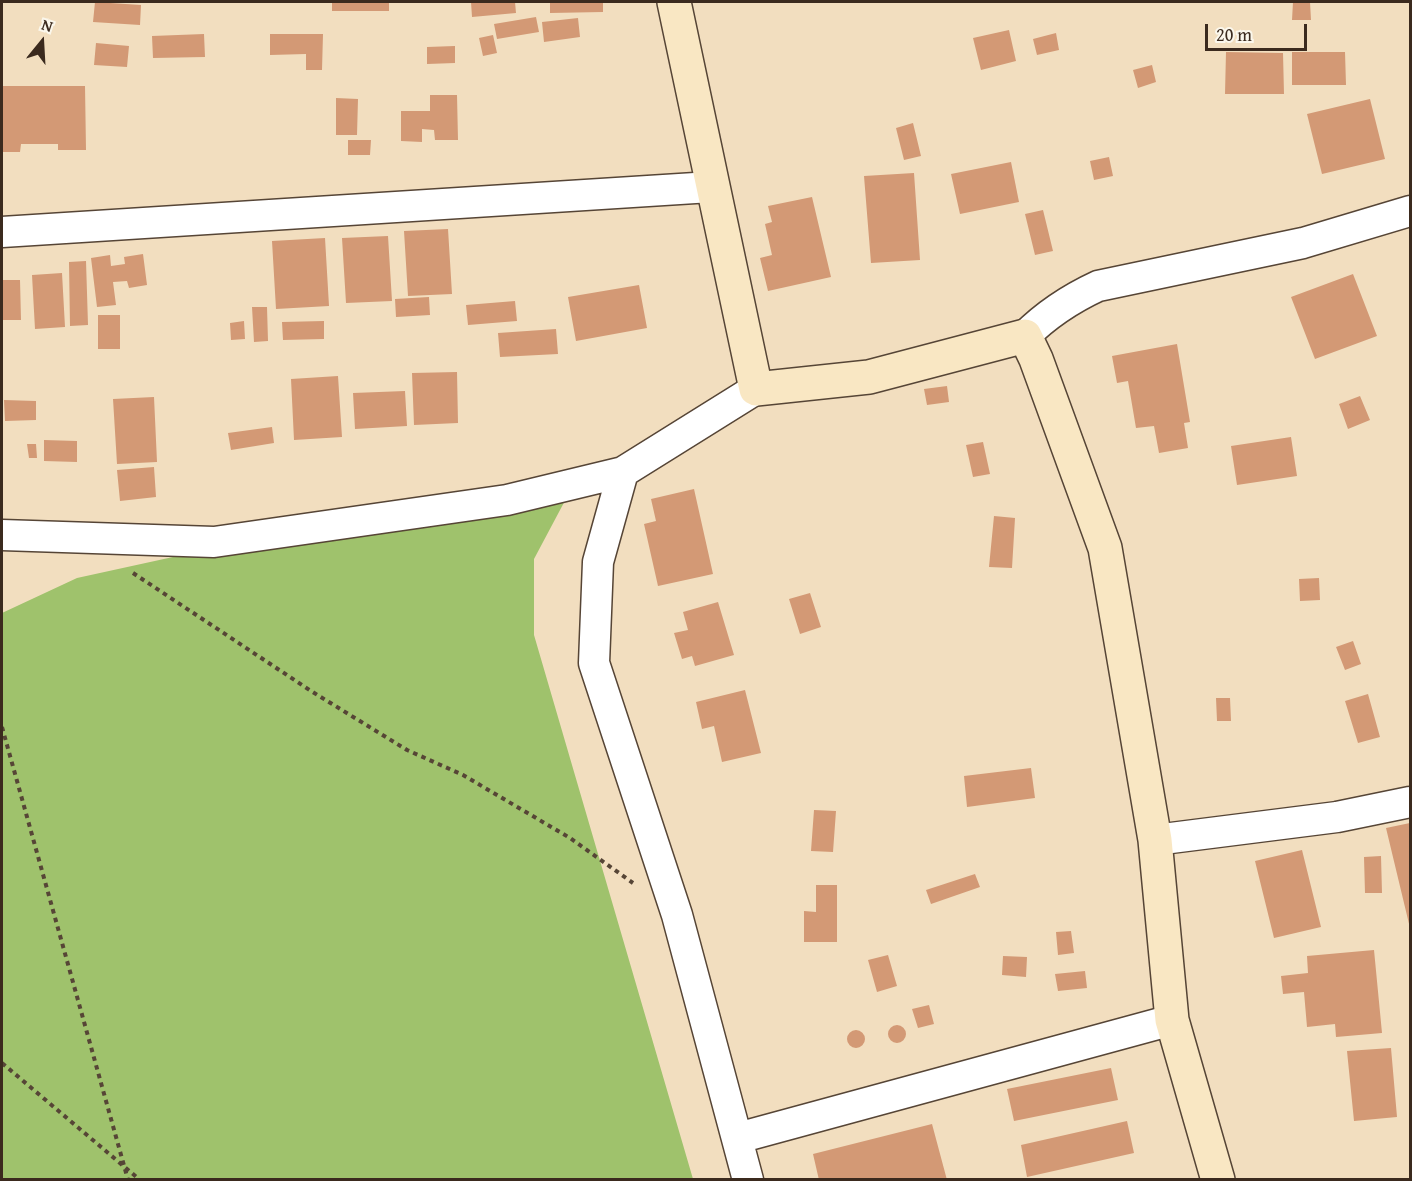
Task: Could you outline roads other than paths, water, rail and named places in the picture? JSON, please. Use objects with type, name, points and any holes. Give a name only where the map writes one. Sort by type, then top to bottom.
[{"type":"main road","points":[[674,2],[711,187],[756,389],[869,377],[1025,336],[1036,359],[1105,548],[1155,840],[1172,1020],[1218,1179]]},
{"type":"street","points":[[2,232],[711,187]]},
{"type":"street","points":[[1025,336],[1043,318],[1072,298],[1098,286],[1303,243],[1410,211]]},
{"type":"street","points":[[2,535],[214,542],[507,500],[623,472],[756,389]]},
{"type":"street","points":[[623,472],[598,562],[594,663],[677,915],[748,1179]]},
{"type":"street","points":[[1155,840],[1337,817],[1410,802]]},
{"type":"street","points":[[738,1138],[1172,1020]]}]
